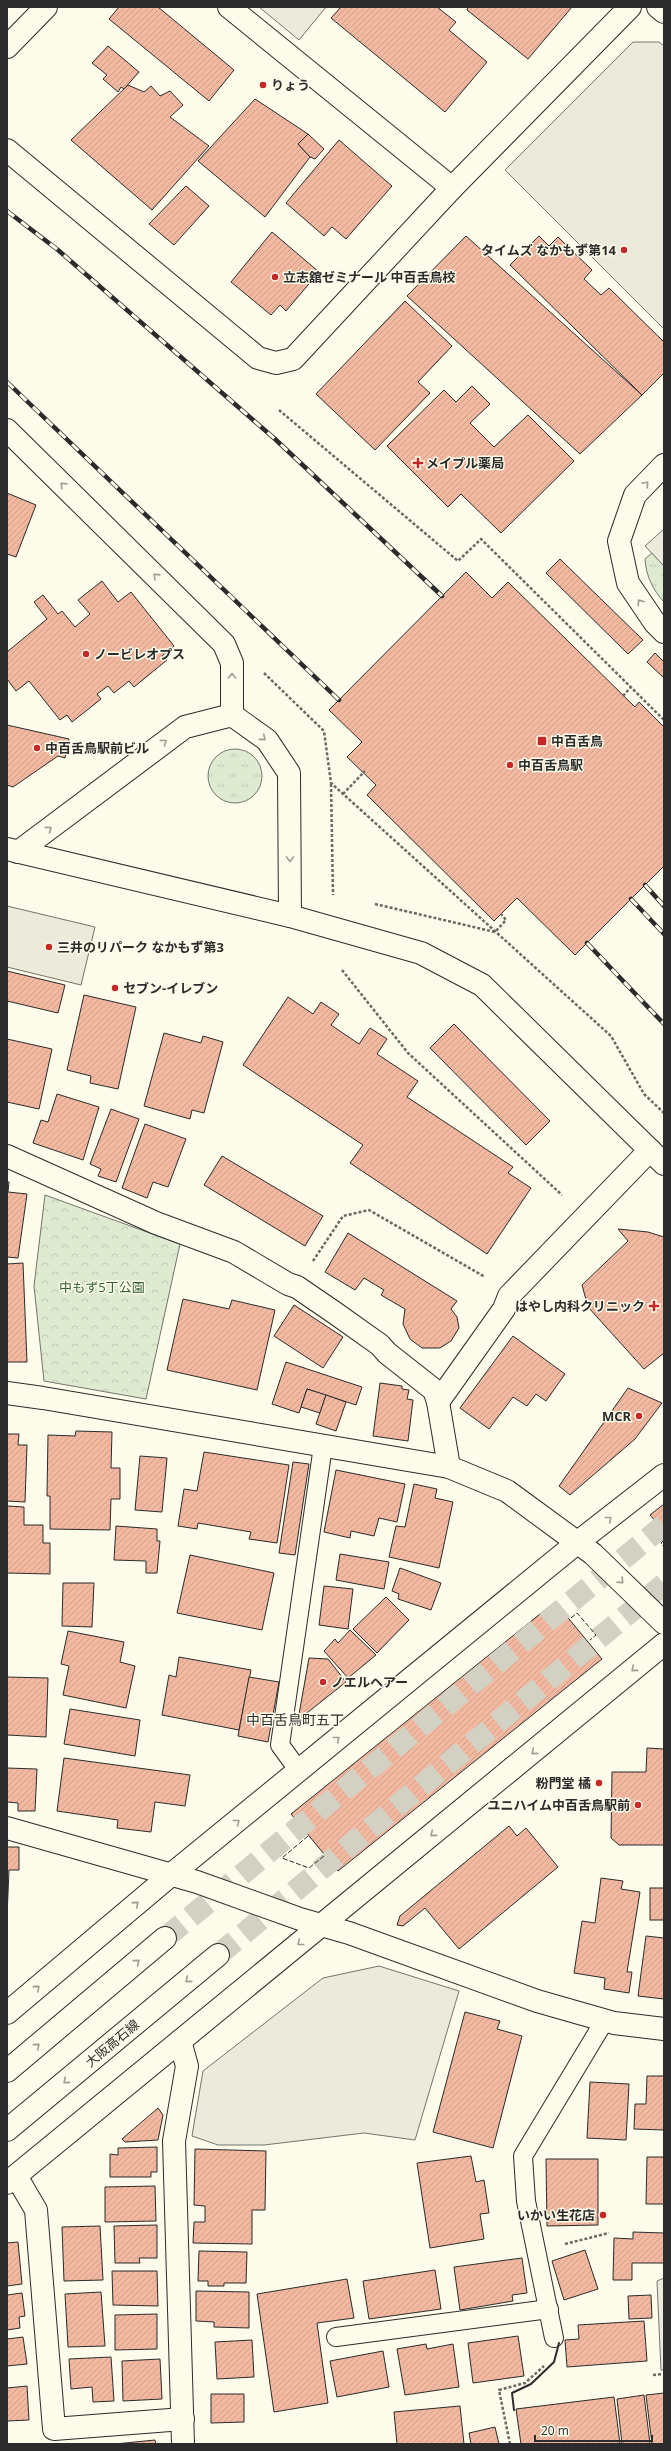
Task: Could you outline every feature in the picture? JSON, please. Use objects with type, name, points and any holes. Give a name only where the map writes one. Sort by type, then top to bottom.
[{"type":"street","points":[[7,47],[46,7]]},
{"type":"street","points":[[228,7],[452,188]]},
{"type":"street","points":[[7,150],[258,358],[276,363],[293,359],[452,188],[630,7]]},
{"type":"street","points":[[658,7],[664,12]]},
{"type":"street","points":[[7,430],[224,644],[232,663],[232,715]]},
{"type":"street","points":[[664,464],[635,496],[619,541],[628,584],[655,624],[664,632]]},
{"type":"street","points":[[12,851],[185,727],[232,715],[267,740],[289,773],[290,916]]},
{"type":"street","points":[[12,851],[290,916],[421,953],[482,985],[657,1157],[586,1217],[510,1296],[504,1309],[438,1402]]},
{"type":"street","points":[[7,1156],[156,1223],[234,1252],[288,1284],[297,1287],[380,1345],[387,1353],[434,1390],[438,1402],[449,1467]]},
{"type":"street","points":[[7,1393],[449,1467],[507,1491],[578,1542],[594,1554],[664,1623]]},
{"type":"street","points":[[7,2013],[172,1874],[578,1542],[664,1475]]},
{"type":"street","points":[[183,2420],[54,2429],[36,2210],[11,2180],[664,1644]]},
{"type":"street","points":[[7,1828],[172,1874],[300,1919],[323,1925],[495,1986],[605,2020],[664,2030]]},
{"type":"street","points":[[7,2071],[165,1938]]},
{"type":"street","name":"大阪高石線","points":[[7,2130],[218,1955]]},
{"type":"street","points":[[180,2041],[187,2066],[174,2141],[183,2444]]},
{"type":"lane","points":[[299,1771],[280,1745],[324,1446]]},
{"type":"lane","points":[[554,2338],[526,2201],[523,2156],[605,2020]]},
{"type":"lane","points":[[336,2337],[549,2309]]},
{"type":"path","points":[[279,410],[458,561],[481,539],[664,720]]},
{"type":"path","points":[[259,668],[324,731],[331,783],[333,895],[341,896]]},
{"type":"path","points":[[623,696],[631,687]]},
{"type":"path","points":[[343,794],[365,771]]},
{"type":"path","points":[[331,783],[610,1036],[644,1094],[664,1113]]},
{"type":"path","points":[[372,904],[495,932]]},
{"type":"path","points":[[495,932],[506,920],[501,914]]},
{"type":"path","points":[[342,970],[408,1053],[586,1217]]},
{"type":"path","points":[[297,1287],[342,1216],[369,1210],[474,1269],[510,1296]]},
{"type":"path","points":[[537,2250],[610,2233]]},
{"type":"path","points":[[510,2444],[499,2390],[525,2383],[549,2361],[554,2338]]},
{"type":"path","points":[[653,2375],[664,2374]]},
{"type":"green space","points":[[652,553],[664,566],[664,602],[653,588],[647,571],[645,559]]},
{"type":"green space","points":[[230,749],[240,749],[250,753],[258,761],[262,771],[262,781],[258,791],[250,799],[240,803],[230,803],[220,799],[212,791],[208,781],[208,771],[212,761],[220,753]]},
{"type":"green space","name":"中もず5丁公園","points":[[45,1195],[180,1244],[146,1399],[44,1381],[34,1286]]},
{"type":"shaded area","points":[[259,7],[326,7],[299,40]]},
{"type":"shaded area","name":"タイムズ なかもず第14","points":[[633,42],[659,42],[664,46],[664,329],[505,170]]},
{"type":"shaded area","points":[[664,529],[664,566],[645,546]]},
{"type":"shaded area","name":"三井のリパーク なかもず第3","points":[[7,906],[95,927],[81,985],[7,967]]},
{"type":"shaded area","points":[[379,1966],[459,1991],[415,2140],[364,2133],[264,2145],[218,2145],[192,2136],[203,2071],[323,1978]]},
{"type":"shaded area","points":[[664,2278],[664,2370],[661,2370],[657,2281]]},
{"type":"building","points":[[119,7],[158,7],[234,70],[209,101],[109,19]]},
{"type":"building","points":[[341,7],[437,7],[456,22],[449,30],[487,62],[445,112],[331,18]]},
{"type":"building","points":[[468,7],[572,7],[528,59],[467,10]]},
{"type":"building","points":[[108,46],[139,72],[124,89],[121,87],[118,92],[103,79],[107,75],[92,63]]},
{"type":"building","points":[[128,85],[144,92],[151,86],[160,96],[170,91],[183,105],[170,117],[209,146],[152,210],[71,140]]},
{"type":"building","points":[[255,99],[308,134],[298,144],[310,157],[265,217],[198,161]]},
{"type":"building","points":[[308,134],[324,149],[315,159],[310,157],[298,144]]},
{"type":"building","points":[[339,140],[392,186],[346,239],[332,227],[324,236],[286,203]]},
{"type":"building","points":[[186,186],[209,206],[174,245],[149,224]]},
{"type":"building","name":"立志舘ゼミナール 中百舌鳥校","points":[[272,232],[319,272],[286,311],[280,305],[271,315],[231,282]]},
{"type":"building","points":[[466,236],[642,395],[580,454],[407,296]]},
{"type":"building","points":[[539,236],[549,246],[558,237],[592,270],[584,279],[601,295],[609,288],[664,342],[664,373],[642,395],[510,265]]},
{"type":"building","points":[[405,301],[452,346],[418,382],[430,393],[375,450],[316,394]]},
{"type":"building","points":[[472,386],[490,404],[470,423],[494,447],[528,415],[574,461],[501,533],[461,494],[448,507],[387,446],[444,390],[456,402]]},
{"type":"building","points":[[7,493],[36,505],[16,557],[7,554]]},
{"type":"building","points":[[560,559],[643,640],[628,654],[546,573]]},
{"type":"building","name":"中百舌鳥駅","points":[[466,572],[492,598],[508,582],[635,707],[639,702],[664,727],[664,866],[575,955],[517,898],[494,921],[367,795],[376,785],[347,757],[362,742],[329,710]]},
{"type":"building","name":"ノービレオプス","points":[[102,581],[118,602],[131,592],[174,646],[162,656],[167,660],[134,687],[129,681],[114,693],[108,686],[97,694],[101,699],[72,722],[67,715],[60,720],[29,681],[16,691],[7,679],[7,652],[47,619],[34,602],[43,595],[58,614],[62,611],[75,627],[90,614],[78,600]]},
{"type":"building","points":[[655,653],[664,662],[664,678],[647,662]]},
{"type":"building","name":"中百舌鳥駅前ビル","points":[[7,725],[69,739],[65,758],[58,756],[13,787],[7,785]]},
{"type":"building","points":[[7,971],[65,985],[58,1013],[7,1001]]},
{"type":"building","points":[[84,995],[136,1007],[118,1089],[90,1083],[91,1076],[67,1070]]},
{"type":"building","points":[[288,997],[313,1014],[321,1002],[339,1014],[331,1025],[359,1044],[370,1028],[387,1039],[377,1054],[418,1081],[407,1097],[513,1167],[508,1173],[531,1188],[487,1254],[350,1163],[363,1145],[243,1065]]},
{"type":"building","points":[[454,1024],[550,1121],[526,1145],[430,1048]]},
{"type":"building","points":[[164,1033],[201,1043],[203,1036],[223,1042],[204,1113],[192,1110],[190,1119],[144,1106]]},
{"type":"building","points":[[7,1039],[52,1049],[39,1109],[7,1102]]},
{"type":"building","points":[[57,1094],[99,1107],[83,1160],[33,1143],[41,1120],[48,1122]]},
{"type":"building","points":[[111,1109],[139,1119],[116,1182],[98,1176],[101,1169],[90,1164]]},
{"type":"building","points":[[145,1124],[186,1139],[168,1187],[153,1182],[147,1198],[122,1188]]},
{"type":"building","points":[[222,1156],[323,1216],[305,1246],[204,1185]]},
{"type":"building","points":[[7,1182],[9,1182],[8,1192],[27,1194],[18,1258],[7,1257]]},
{"type":"building","points":[[618,1229],[648,1232],[664,1237],[664,1353],[644,1369],[588,1307],[582,1285],[628,1241]]},
{"type":"building","points":[[348,1233],[457,1301],[451,1309],[457,1317],[459,1328],[451,1341],[440,1348],[422,1348],[410,1339],[403,1324],[405,1309],[381,1295],[384,1290],[364,1278],[355,1290],[325,1272]]},
{"type":"building","points":[[23,1263],[27,1362],[7,1362],[7,1264]]},
{"type":"building","points":[[183,1299],[229,1309],[232,1300],[275,1310],[257,1390],[167,1370]]},
{"type":"building","points":[[294,1305],[343,1337],[323,1368],[274,1336]]},
{"type":"building","points":[[513,1336],[565,1374],[546,1401],[536,1394],[527,1406],[513,1397],[489,1429],[460,1408]]},
{"type":"building","points":[[286,1362],[362,1387],[356,1405],[307,1389],[299,1413],[272,1404]]},
{"type":"building","points":[[380,1383],[402,1386],[402,1389],[409,1390],[407,1399],[413,1400],[408,1441],[373,1436]]},
{"type":"building","points":[[628,1388],[662,1403],[635,1439],[570,1495],[559,1486]]},
{"type":"building","points":[[307,1389],[326,1395],[320,1413],[301,1407]]},
{"type":"building","points":[[326,1395],[346,1402],[336,1431],[316,1424]]},
{"type":"building","points":[[76,1431],[112,1432],[111,1468],[120,1468],[120,1499],[111,1499],[110,1530],[50,1529],[50,1496],[47,1496],[48,1435],[75,1436]]},
{"type":"building","points":[[7,1434],[19,1434],[18,1445],[27,1445],[25,1502],[7,1501]]},
{"type":"building","points":[[204,1452],[289,1465],[277,1543],[249,1539],[251,1532],[198,1523],[197,1529],[178,1526],[184,1489],[197,1491]]},
{"type":"building","points":[[140,1456],[167,1458],[162,1512],[135,1510]]},
{"type":"building","points":[[293,1462],[309,1464],[295,1555],[279,1553]]},
{"type":"building","points":[[336,1470],[405,1484],[397,1522],[379,1518],[374,1536],[351,1531],[350,1538],[324,1532]]},
{"type":"building","points":[[414,1484],[437,1489],[435,1498],[453,1502],[439,1568],[389,1557],[396,1526],[405,1527]]},
{"type":"building","points":[[664,1504],[664,1531],[650,1515]]},
{"type":"building","points":[[7,1506],[24,1507],[24,1525],[43,1525],[43,1543],[50,1543],[50,1574],[7,1573]]},
{"type":"building","points":[[116,1526],[157,1529],[157,1541],[160,1541],[157,1573],[146,1573],[146,1561],[114,1560]]},
{"type":"building","points":[[340,1554],[389,1562],[384,1589],[336,1580]]},
{"type":"building","points":[[190,1555],[274,1573],[262,1630],[177,1613]]},
{"type":"building","points":[[400,1568],[441,1583],[431,1610],[398,1599],[399,1594],[392,1591]]},
{"type":"building","points":[[63,1583],[94,1583],[92,1627],[62,1626]]},
{"type":"building","points":[[324,1586],[353,1589],[348,1629],[319,1625]]},
{"type":"building","points":[[386,1597],[409,1620],[377,1653],[353,1629]]},
{"type":"building","points":[[555,1602],[602,1659],[338,1871],[291,1814]]},
{"type":"building","points":[[350,1630],[376,1655],[348,1678],[324,1651],[335,1639],[338,1643]]},
{"type":"building","points":[[68,1631],[124,1642],[120,1662],[135,1666],[126,1708],[63,1695],[69,1666],[61,1664]]},
{"type":"building","points":[[179,1657],[251,1670],[239,1730],[162,1715],[169,1675],[176,1677]]},
{"type":"building","points":[[309,1658],[328,1659],[346,1682],[298,1720]]},
{"type":"building","points":[[7,1677],[48,1678],[46,1737],[7,1735]]},
{"type":"building","points":[[249,1677],[279,1682],[268,1742],[238,1736]]},
{"type":"building","points":[[70,1709],[140,1720],[135,1756],[64,1744]]},
{"type":"building","name":"ユニハイム中百舌鳥駅前","points":[[647,1748],[664,1749],[664,1845],[619,1845],[611,1838],[612,1772],[646,1772]]},
{"type":"building","points":[[64,1758],[190,1775],[185,1806],[155,1802],[151,1832],[117,1828],[118,1820],[57,1811]]},
{"type":"building","points":[[7,1768],[37,1769],[35,1811],[18,1811],[18,1803],[7,1802]]},
{"type":"building","points":[[509,1826],[517,1836],[526,1828],[558,1867],[459,1949],[425,1908],[403,1926],[397,1925],[400,1916]]},
{"type":"building","points":[[7,1847],[19,1847],[19,1870],[9,1870],[7,1916]]},
{"type":"building","points":[[601,1878],[623,1881],[621,1889],[640,1892],[627,1972],[632,1972],[629,1993],[604,1989],[605,1978],[574,1973],[582,1921],[595,1923]]},
{"type":"building","points":[[650,1888],[664,1888],[664,1920],[650,1920]]},
{"type":"building","points":[[646,1936],[664,1938],[664,1999],[638,1996]]},
{"type":"building","points":[[465,2012],[500,2021],[497,2029],[522,2036],[493,2148],[433,2132]]},
{"type":"building","points":[[647,2076],[664,2076],[664,2130],[634,2129],[635,2104],[646,2104]]},
{"type":"building","points":[[590,2082],[629,2084],[626,2140],[587,2138]]},
{"type":"building","points":[[158,2108],[163,2115],[158,2140],[125,2142],[122,2139]]},
{"type":"building","points":[[157,2147],[157,2172],[151,2172],[151,2177],[110,2177],[110,2154],[118,2155],[118,2148]]},
{"type":"building","points":[[195,2149],[266,2151],[265,2210],[252,2210],[252,2244],[193,2243],[194,2222],[205,2222],[205,2206],[194,2205]]},
{"type":"building","points":[[471,2156],[476,2182],[484,2180],[489,2213],[480,2214],[484,2239],[430,2248],[417,2163]]},
{"type":"building","points":[[647,2157],[664,2157],[664,2204],[646,2204]]},
{"type":"building","points":[[546,2159],[598,2159],[598,2225],[547,2226]]},
{"type":"building","points":[[155,2186],[156,2221],[105,2222],[105,2187]]},
{"type":"building","points":[[157,2225],[157,2258],[139,2258],[140,2263],[115,2263],[114,2226]]},
{"type":"building","points":[[100,2226],[103,2280],[64,2281],[62,2227]]},
{"type":"building","points":[[633,2232],[664,2233],[664,2263],[632,2263],[632,2280],[613,2280],[614,2238],[633,2239]]},
{"type":"building","points":[[18,2242],[22,2284],[7,2286],[7,2243]]},
{"type":"building","points":[[585,2250],[598,2289],[564,2300],[552,2261]]},
{"type":"building","points":[[199,2251],[247,2252],[246,2283],[224,2283],[224,2286],[208,2286],[208,2281],[198,2281]]},
{"type":"building","points":[[522,2258],[527,2293],[512,2295],[513,2301],[460,2310],[454,2267]]},
{"type":"building","points":[[435,2270],[441,2309],[369,2319],[363,2281]]},
{"type":"building","points":[[112,2271],[157,2271],[158,2306],[113,2305]]},
{"type":"building","points":[[347,2279],[354,2318],[317,2323],[328,2403],[274,2412],[257,2294]]},
{"type":"building","points":[[196,2291],[249,2292],[249,2328],[214,2327],[214,2322],[196,2321]]},
{"type":"building","points":[[101,2292],[105,2346],[68,2347],[65,2294]]},
{"type":"building","points":[[22,2293],[25,2316],[19,2317],[20,2328],[7,2330],[7,2295]]},
{"type":"building","points":[[651,2295],[652,2318],[629,2319],[628,2296]]},
{"type":"building","points":[[157,2314],[157,2349],[115,2350],[115,2315]]},
{"type":"building","points":[[644,2321],[647,2361],[567,2367],[565,2340],[579,2339],[578,2325]]},
{"type":"building","points":[[518,2336],[524,2376],[473,2383],[468,2343]]},
{"type":"building","points":[[23,2337],[27,2364],[7,2366],[7,2339]]},
{"type":"building","points":[[252,2340],[254,2377],[217,2379],[215,2342]]},
{"type":"building","points":[[426,2344],[427,2349],[453,2344],[459,2387],[405,2395],[397,2349]]},
{"type":"building","points":[[383,2351],[389,2387],[337,2397],[330,2361]]},
{"type":"building","points":[[111,2357],[114,2401],[93,2402],[92,2387],[71,2389],[69,2359]]},
{"type":"building","points":[[160,2359],[162,2399],[123,2401],[122,2361]]},
{"type":"building","points":[[27,2386],[29,2420],[7,2421],[7,2388]]},
{"type":"building","points":[[664,2393],[664,2444],[652,2444],[646,2395]]},
{"type":"building","points":[[211,2394],[244,2394],[244,2422],[211,2423]]},
{"type":"building","points":[[644,2395],[650,2444],[622,2444],[617,2399]]},
{"type":"building","points":[[614,2397],[620,2444],[521,2444],[516,2409]]},
{"type":"building","points":[[460,2406],[464,2444],[397,2444],[394,2412]]},
{"type":"building","points":[[495,2427],[499,2444],[471,2444],[469,2433]]},
{"type":"building","points":[[155,2440],[156,2444],[115,2444]]},
{"type":"tunnel","points":[[165,1938],[664,1525]]},
{"type":"tunnel","points":[[218,1955],[664,1584]]},
{"type":"railway","points":[[7,211],[58,250],[275,439],[442,596]]},
{"type":"railway","points":[[7,382],[339,700]]},
{"type":"railway","points":[[645,885],[664,906]]},
{"type":"railway","points":[[631,899],[664,934]]},
{"type":"railway","points":[[587,943],[664,1024]]},
{"type":"fence","points":[[664,1540],[661,1543],[664,1547]]},
{"type":"fence","points":[[571,1618],[577,1613],[596,1635],[590,1640]]},
{"type":"fence","points":[[308,1836],[282,1858],[309,1868],[324,1856]]},
{"type":"wall","points":[[514,2410],[512,2393],[531,2384],[554,2362],[559,2343]]},
{"type":"place","name":"りょう","points":[[263,85]]},
{"type":"place","name":"タイムズ なかもず第14","points":[[624,250]]},
{"type":"place","name":"立志舘ゼミナール 中百舌鳥校","points":[[275,277]]},
{"type":"place","name":"メイプル薬局","points":[[418,463]]},
{"type":"place","name":"ノービレオプス","points":[[86,654]]},
{"type":"place","name":"中百舌鳥","points":[[542,741]]},
{"type":"place","name":"中百舌鳥駅前ビル","points":[[37,748]]},
{"type":"place","name":"中百舌鳥駅","points":[[510,765]]},
{"type":"place","name":"三井のリパーク なかもず第3","points":[[49,947]]},
{"type":"place","name":"セブン-イレブン","points":[[115,988]]},
{"type":"place","name":"はやし内科クリニック","points":[[654,1306]]},
{"type":"place","name":"MCR","points":[[639,1416]]},
{"type":"place","name":"ノエルヘアー","points":[[323,1682]]},
{"type":"place","name":"粉門堂 橘","points":[[599,1783]]},
{"type":"place","name":"ユニハイム中百舌鳥駅前","points":[[638,1805]]},
{"type":"place","name":"いかい生花店","points":[[603,2215]]},
{"type":"district","name":"中百舌鳥町五丁","points":[[295,1719]]}]
